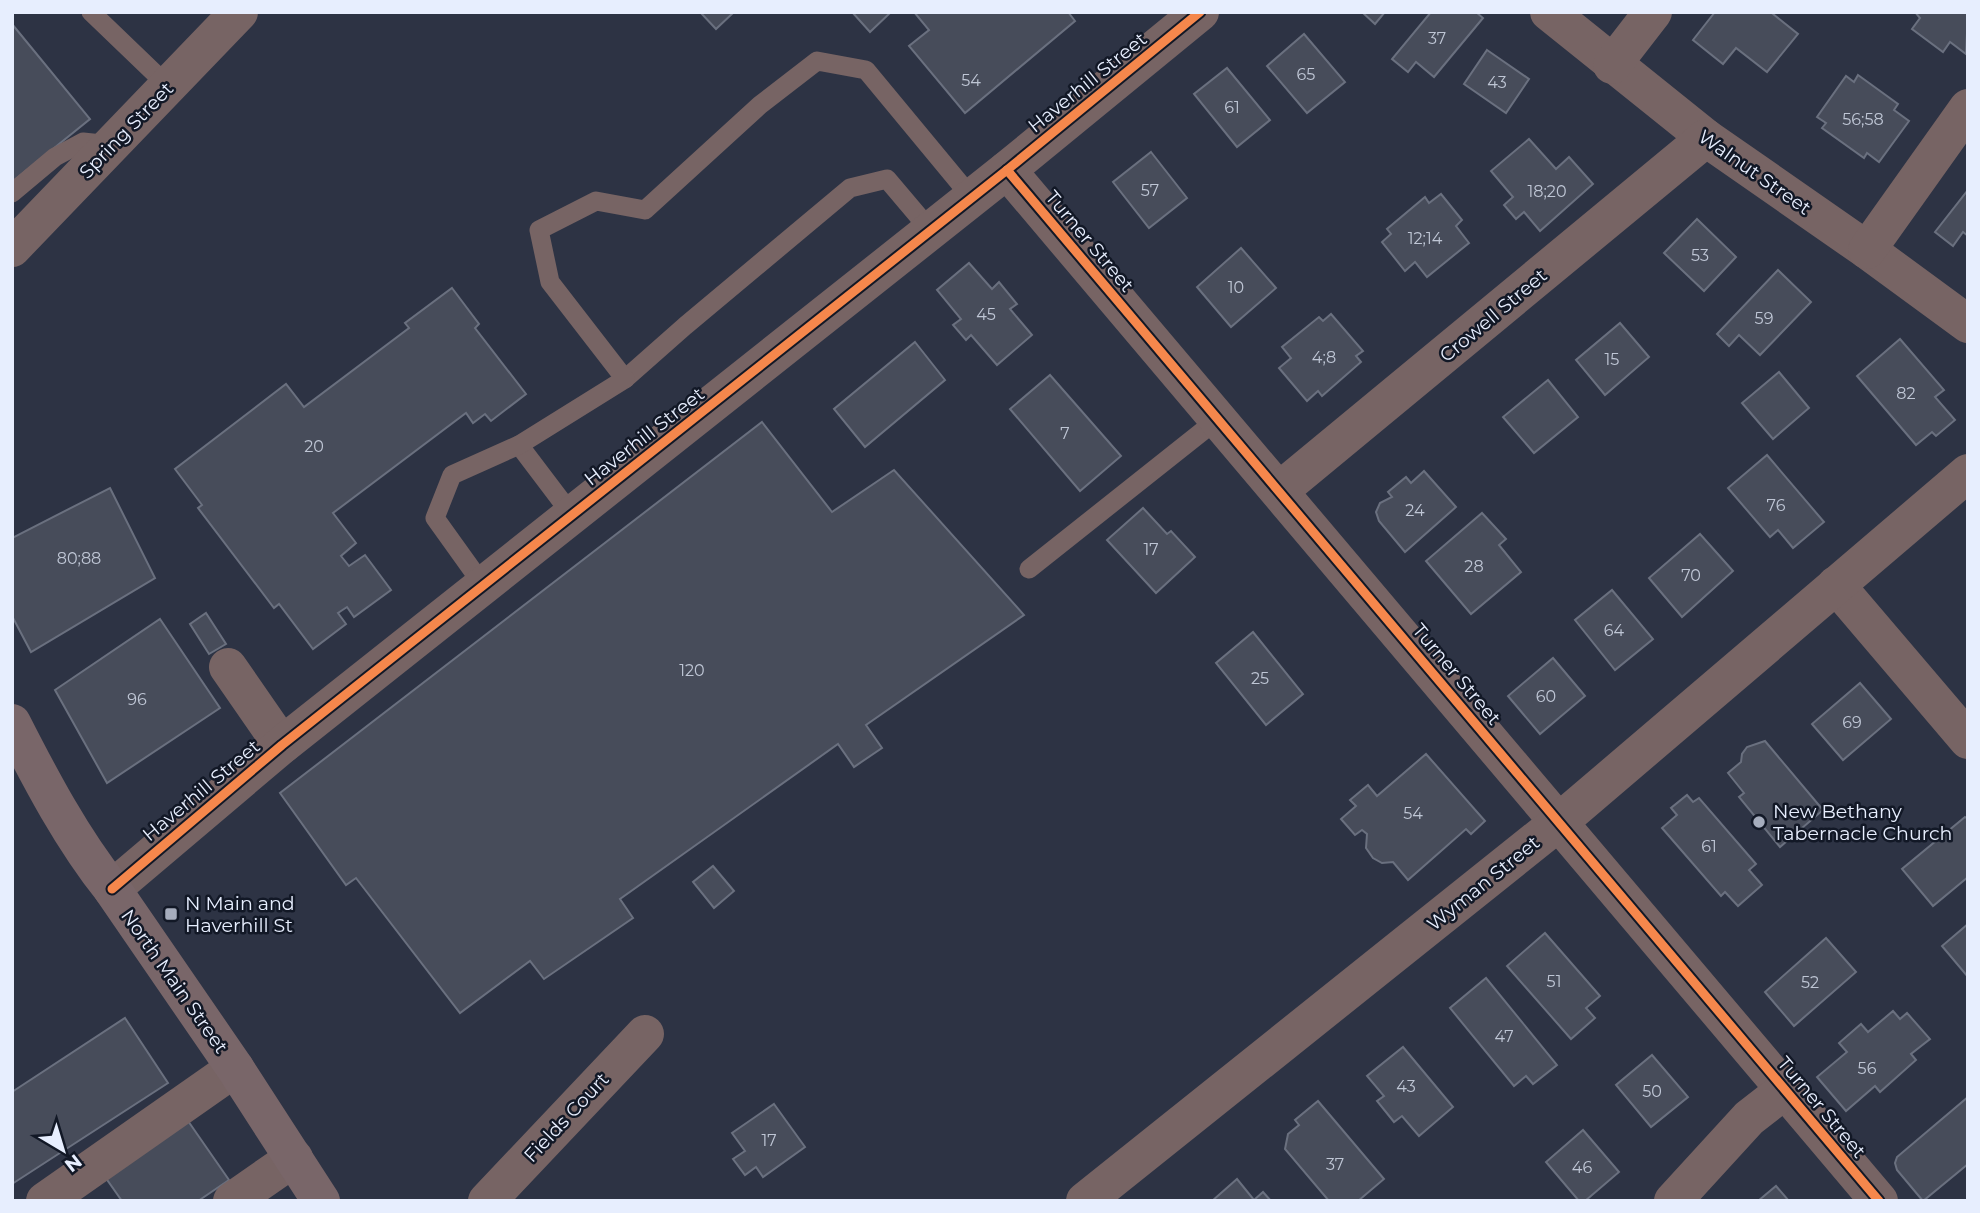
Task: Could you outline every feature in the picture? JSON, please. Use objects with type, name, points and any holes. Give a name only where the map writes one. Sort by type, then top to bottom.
[{"type":"main road","name":"North Main Street","points":[[12,723],[23,771],[112,889],[235,1068],[321,1201]]},
{"type":"street","name":"Spring Street","points":[[12,248],[239,12]]},
{"type":"street","name":"Haverhill Street","points":[[112,889],[282,745],[931,231],[1200,12]]},
{"type":"street","name":"Walnut Street","points":[[1549,12],[1706,138],[1968,324]]},
{"type":"street","points":[[1612,65],[1653,12]]},
{"type":"street","points":[[1867,250],[1968,108]]},
{"type":"street","name":"Crowell Street","points":[[1279,491],[1706,138]]},
{"type":"street","name":"Turner Street","points":[[1007,170],[1879,1201]]},
{"type":"street","name":"Wyman Street","points":[[1085,1201],[1559,822],[1968,473]]},
{"type":"street","points":[[1836,585],[1968,740]]},
{"type":"street","points":[[228,667],[282,745]]},
{"type":"street","name":"Fields Court","points":[[487,1201],[645,1034]]},
{"type":"street","points":[[45,1201],[235,1068]]},
{"type":"street","points":[[1673,1201],[1749,1118],[1784,1090]]},
{"type":"street","points":[[232,1201],[294,1158]]},
{"type":"lane","points":[[91,12],[168,86]]},
{"type":"lane","points":[[625,379],[550,282],[539,230],[596,201],[645,210],[760,105],[817,61],[866,70],[972,198]]},
{"type":"lane","points":[[12,192],[55,157],[83,142],[112,145]]},
{"type":"lane","points":[[483,585],[435,518],[452,475],[519,445],[625,379],[850,188],[887,180],[931,231]]},
{"type":"lane","points":[[1029,569],[1218,419]]},
{"type":"lane","points":[[519,445],[572,515]]},
{"type":"building","points":[[700,12],[734,12],[716,29]]},
{"type":"building","points":[[852,12],[891,12],[870,32]]},
{"type":"building","points":[[914,12],[1068,12],[1075,21],[965,113],[909,46],[929,30]]},
{"type":"building","points":[[1362,12],[1385,12],[1375,24]]},
{"type":"building","points":[[1431,12],[1476,12],[1483,18],[1434,77],[1416,62],[1408,72],[1392,59]]},
{"type":"building","points":[[1715,12],[1775,12],[1773,14],[1798,34],[1767,72],[1736,48],[1723,64],[1693,40]]},
{"type":"building","points":[[1915,12],[1968,12],[1966,54],[1950,42],[1943,52],[1912,29],[1920,18]]},
{"type":"building","points":[[12,24],[90,119],[12,182]]},
{"type":"building","points":[[1304,34],[1345,82],[1307,113],[1267,66]]},
{"type":"building","points":[[1487,50],[1529,79],[1506,113],[1464,84]]},
{"type":"building","points":[[1227,68],[1270,120],[1237,147],[1194,94]]},
{"type":"building","points":[[1858,75],[1898,104],[1894,110],[1909,121],[1879,162],[1867,153],[1864,158],[1822,128],[1826,123],[1817,117],[1846,76],[1854,82]]},
{"type":"building","points":[[1529,139],[1556,169],[1569,157],[1593,184],[1540,231],[1524,212],[1516,219],[1504,205],[1513,197],[1491,171]]},
{"type":"building","points":[[1151,152],[1187,198],[1149,228],[1113,182]]},
{"type":"building","points":[[1968,190],[1968,236],[1963,232],[1953,246],[1935,232]]},
{"type":"building","points":[[1441,194],[1462,220],[1456,226],[1469,243],[1427,277],[1415,262],[1405,271],[1382,242],[1391,234],[1387,229],[1425,197],[1429,203]]},
{"type":"building","points":[[1697,219],[1736,257],[1704,291],[1664,253]]},
{"type":"building","points":[[1241,248],[1276,288],[1231,327],[1197,287]]},
{"type":"building","points":[[969,263],[992,289],[999,282],[1017,304],[1010,309],[1032,335],[997,365],[971,335],[966,340],[953,325],[961,319],[937,290]]},
{"type":"building","points":[[1778,270],[1811,302],[1760,355],[1739,335],[1729,346],[1717,334]]},
{"type":"building","points":[[452,288],[479,324],[475,328],[526,394],[491,421],[485,414],[473,423],[466,413],[333,513],[356,543],[341,556],[349,566],[365,555],[391,590],[354,617],[347,607],[338,613],[346,624],[313,649],[279,604],[274,608],[198,508],[202,505],[175,469],[286,384],[304,407],[409,328],[405,323]]},
{"type":"building","points":[[1331,314],[1363,351],[1356,356],[1361,362],[1322,396],[1318,391],[1307,401],[1279,368],[1291,358],[1282,347],[1319,317],[1323,321]]},
{"type":"building","points":[[1620,323],[1649,357],[1605,395],[1576,360]]},
{"type":"building","points":[[1900,339],[1944,390],[1935,397],[1955,420],[1936,436],[1932,432],[1916,445],[1857,376]]},
{"type":"building","points":[[915,342],[945,380],[865,447],[834,409]]},
{"type":"building","points":[[1779,372],[1809,408],[1773,439],[1742,403]]},
{"type":"building","points":[[1050,375],[1121,456],[1080,491],[1010,409]]},
{"type":"building","points":[[1548,380],[1578,417],[1534,453],[1503,417]]},
{"type":"building","points":[[762,422],[832,512],[894,470],[1024,615],[866,725],[882,748],[854,767],[838,744],[620,899],[633,918],[544,979],[530,961],[460,1013],[356,878],[346,885],[280,793]]},
{"type":"building","points":[[1767,455],[1824,522],[1793,548],[1778,530],[1770,537],[1728,488]]},
{"type":"building","points":[[1424,471],[1456,507],[1405,552],[1379,521],[1376,512],[1380,503],[1392,497],[1388,492],[1406,477],[1411,483]]},
{"type":"building","points":[[110,488],[155,578],[31,652],[12,616],[12,538]]},
{"type":"building","points":[[1143,508],[1167,534],[1171,531],[1195,557],[1156,593],[1107,540]]},
{"type":"building","points":[[1482,513],[1506,539],[1499,545],[1521,572],[1471,614],[1426,561]]},
{"type":"building","points":[[1700,534],[1733,571],[1682,617],[1649,578]]},
{"type":"building","points":[[1612,590],[1653,639],[1615,670],[1575,620]]},
{"type":"building","points":[[206,613],[226,644],[209,654],[190,624]]},
{"type":"building","points":[[160,619],[220,708],[107,783],[55,690]]},
{"type":"building","points":[[1253,632],[1303,694],[1266,725],[1216,663]]},
{"type":"building","points":[[1553,658],[1585,696],[1540,734],[1508,696]]},
{"type":"building","points":[[1860,683],[1891,719],[1843,760],[1812,724]]},
{"type":"building","points":[[1765,741],[1823,810],[1780,847],[1739,797],[1744,793],[1728,773],[1741,762],[1747,747]]},
{"type":"building","points":[[1426,754],[1485,821],[1471,834],[1466,829],[1408,880],[1393,862],[1382,863],[1373,858],[1366,848],[1367,834],[1362,830],[1355,835],[1341,819],[1356,806],[1350,800],[1368,785],[1377,796]]},
{"type":"building","points":[[1687,795],[1693,802],[1699,798],[1756,864],[1749,870],[1762,885],[1738,906],[1725,892],[1721,896],[1662,828],[1677,815],[1671,808]]},
{"type":"building","points":[[1965,817],[1968,819],[1968,877],[1933,906],[1902,869]]},
{"type":"building","points":[[713,866],[734,891],[714,908],[693,882]]},
{"type":"building","points":[[1968,924],[1968,977],[1942,946]]},
{"type":"building","points":[[1545,933],[1600,996],[1586,1008],[1595,1018],[1571,1039],[1507,966]]},
{"type":"building","points":[[1826,938],[1856,972],[1794,1026],[1765,992]]},
{"type":"building","points":[[1486,978],[1557,1065],[1533,1084],[1526,1076],[1514,1086],[1450,1008]]},
{"type":"building","points":[[1893,1011],[1900,1019],[1907,1013],[1930,1039],[1911,1054],[1916,1060],[1880,1092],[1875,1086],[1846,1111],[1817,1077],[1847,1052],[1839,1043],[1861,1024],[1868,1032]]},
{"type":"building","points":[[125,1018],[168,1083],[12,1184],[12,1092]]},
{"type":"building","points":[[1403,1047],[1453,1107],[1419,1136],[1402,1116],[1394,1122],[1377,1101],[1384,1096],[1367,1076]]},
{"type":"building","points":[[1652,1055],[1688,1097],[1651,1127],[1616,1085]]},
{"type":"building","points":[[1968,1097],[1968,1164],[1923,1201],[1897,1170],[1897,1157]]},
{"type":"building","points":[[1318,1101],[1384,1179],[1358,1201],[1329,1201],[1285,1149],[1288,1134],[1299,1125],[1295,1120]]},
{"type":"building","points":[[774,1104],[805,1147],[763,1177],[756,1167],[745,1175],[733,1159],[745,1151],[732,1133]]},
{"type":"building","points":[[186,1118],[229,1180],[198,1201],[122,1201],[103,1174]]},
{"type":"building","points":[[1583,1130],[1619,1172],[1585,1201],[1579,1201],[1546,1162]]},
{"type":"building","points":[[1237,1179],[1254,1200],[1263,1192],[1271,1201],[1212,1201]]},
{"type":"building","points":[[1776,1186],[1789,1201],[1758,1201]]},
{"type":"cycle path","points":[[112,889],[282,745],[1007,170],[1200,12]]},
{"type":"cycle path","points":[[1007,170],[1879,1201]]},
{"type":"place","name":"New Bethany Tabernacle Church","points":[[1759,822]]},
{"type":"place","name":"N Main and Haverhill St","points":[[171,914]]}]
